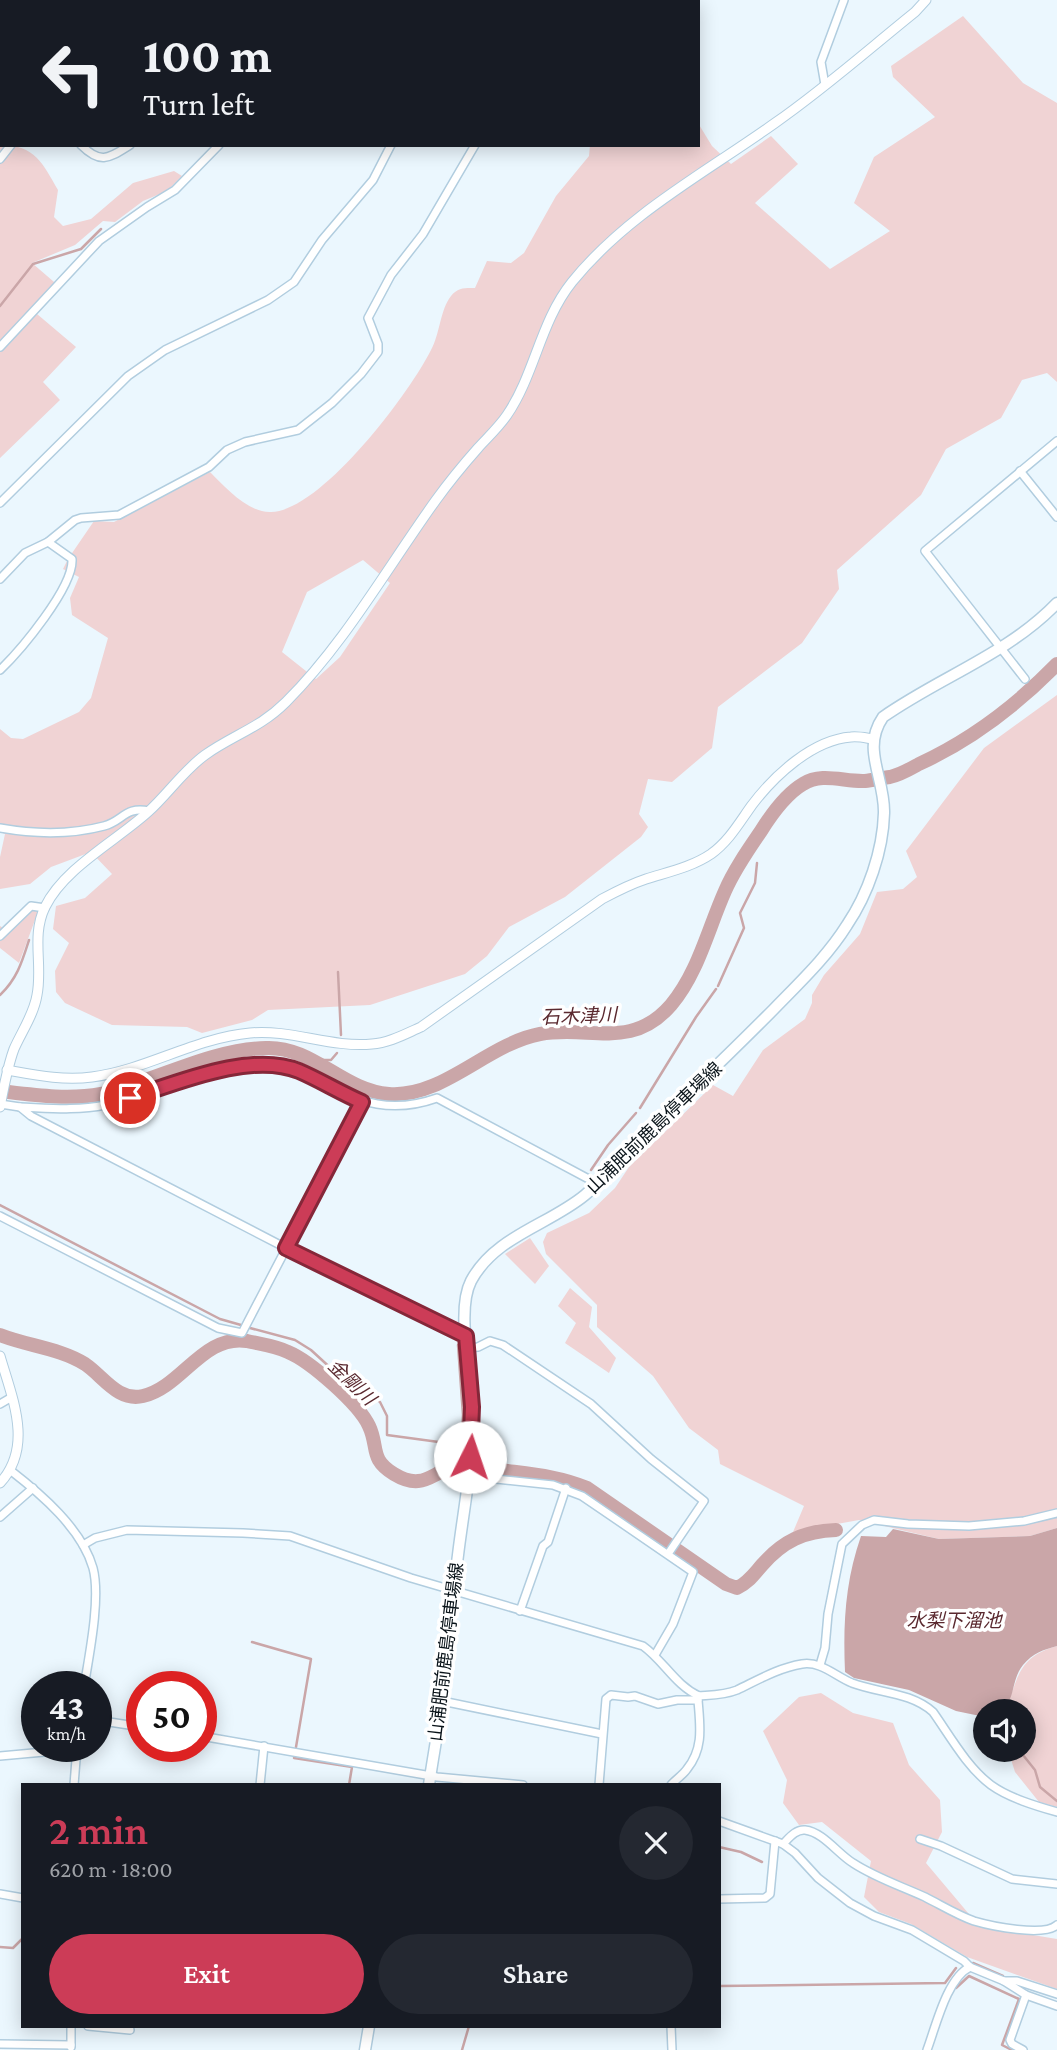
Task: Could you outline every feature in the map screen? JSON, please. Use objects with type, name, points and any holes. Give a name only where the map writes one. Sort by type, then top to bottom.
[{"type":"main road","points":[[873,738],[883,717],[1026,632],[1057,603]]},
{"type":"main road","name":"山浦肥前鹿島停車場線","points":[[430,1780],[442,1701],[470,1457],[472,1407],[464,1318],[468,1289],[479,1268],[507,1242],[582,1198],[598,1184],[623,1154],[712,1072],[815,967],[836,941],[861,899],[878,856],[883,831],[883,794],[875,765],[873,738]]},
{"type":"main road","points":[[365,2050],[369,2028]]},
{"type":"street","points":[[825,85],[821,62],[844,0]]},
{"type":"street","points":[[598,1184],[437,1098],[400,1107],[362,1102],[298,1071],[276,1065],[243,1066],[203,1075],[106,1105],[75,1109],[0,1105],[4,1071],[34,1007],[38,990],[36,947],[45,908],[59,887],[84,863],[149,811],[190,767],[209,752],[259,725],[286,702],[332,649],[458,470],[506,417],[525,383],[545,328],[570,285],[614,237],[654,205],[778,122],[915,12],[926,0]]},
{"type":"street","points":[[83,147],[91,155],[101,159],[111,157],[127,147]]},
{"type":"street","points":[[0,347],[99,241],[147,206],[175,190],[215,147]]},
{"type":"street","points":[[0,503],[128,376],[164,350],[268,300],[294,282],[322,240],[373,180],[390,147]]},
{"type":"street","points":[[0,579],[25,554],[81,517],[119,515],[209,467],[227,450],[298,430],[332,403],[361,374],[378,352],[379,344],[368,318],[391,275],[424,234],[474,147]]},
{"type":"street","points":[[1025,679],[925,551],[1057,441]]},
{"type":"street","points":[[1020,471],[1057,517]]},
{"type":"street","points":[[0,670],[46,616],[68,579],[72,559],[48,541]]},
{"type":"street","points":[[4,1071],[71,1079],[93,1077],[215,1040],[248,1033],[273,1032],[347,1044],[371,1045],[389,1041],[429,1022],[602,899],[627,886],[697,862],[712,853],[731,836],[751,806],[774,780],[817,749],[852,737],[873,738]]},
{"type":"street","points":[[0,828],[29,834],[61,832],[103,827],[129,811],[149,811]]},
{"type":"street","points":[[0,936],[31,906],[45,908]]},
{"type":"street","points":[[0,1216],[218,1328],[242,1333],[362,1102]]},
{"type":"street","points":[[20,1107],[31,1116],[467,1342],[478,1347],[490,1341],[503,1345],[591,1404],[651,1459],[704,1501],[668,1554]]},
{"type":"street","points":[[0,1356],[12,1397],[19,1439],[17,1455],[0,1483]]},
{"type":"street","points":[[0,1404],[12,1397]]},
{"type":"street","points":[[10,1470],[51,1505],[83,1545],[93,1569],[96,1592],[86,1671]]},
{"type":"street","points":[[468,1476],[566,1488],[582,1496],[693,1572],[673,1624],[655,1655]]},
{"type":"street","points":[[0,1517],[33,1488]]},
{"type":"street","points":[[520,1611],[566,1488]]},
{"type":"street","points":[[820,1665],[842,1544],[862,1525],[874,1520],[969,1526],[1024,1521],[1057,1513]]},
{"type":"street","points":[[83,1545],[95,1538],[127,1530],[273,1534],[309,1541],[411,1578],[643,1646],[698,1698],[701,1738],[697,1755],[673,1783]]},
{"type":"street","points":[[599,1783],[606,1699],[611,1695],[628,1698],[635,1696],[658,1704],[734,1691],[765,1675],[800,1664],[820,1665],[854,1684],[925,1705],[933,1712],[969,1763],[990,1784],[1003,1792],[1057,1812]]},
{"type":"street","points":[[442,1701],[602,1734]]},
{"type":"street","points":[[217,1739],[430,1780],[486,1783]]},
{"type":"street","points":[[260,1783],[264,1746]]},
{"type":"street","points":[[0,1756],[21,1754]]},
{"type":"street","points":[[74,1783],[76,1762]]},
{"type":"street","points":[[721,1822],[779,1842],[795,1853],[817,1878],[850,1903],[874,1916],[912,1930],[970,1967],[1004,1981],[1026,1995],[1057,2006]]},
{"type":"street","points":[[721,1899],[765,1898],[770,1894],[779,1842],[796,1832],[806,1830],[816,1834],[850,1861],[880,1879],[923,1896],[971,1920],[1026,1930],[1049,1931],[1057,1925]]},
{"type":"street","points":[[920,1839],[1012,1879],[1057,1884]]},
{"type":"street","points":[[0,1894],[21,1898]]},
{"type":"street","points":[[927,2050],[951,1987],[963,1970],[970,1967]]},
{"type":"street","points":[[1004,1981],[1017,1981],[1057,1994]]},
{"type":"street","points":[[1023,2050],[1010,2040],[1026,1995]]},
{"type":"street","points":[[0,2044],[71,2048],[71,2028]]},
{"type":"street","points":[[109,2028],[130,2030]]},
{"type":"street","points":[[671,2028],[672,2050]]},
{"type":"shaded area","points":[[963,16],[1023,83],[1057,103],[1057,382],[1047,373],[1022,380],[1001,418],[946,449],[921,495],[837,570],[839,589],[802,643],[718,707],[712,748],[672,782],[648,779],[639,814],[648,827],[641,837],[565,897],[509,927],[487,956],[465,974],[370,1005],[268,1010],[252,1020],[202,1033],[187,1027],[112,1025],[65,1003],[56,992],[55,971],[69,943],[53,929],[56,906],[85,898],[112,874],[91,852],[51,867],[30,884],[0,889],[0,857],[5,834],[0,832],[0,729],[11,738],[23,739],[79,712],[91,698],[108,638],[72,615],[70,598],[79,577],[63,569],[94,521],[114,522],[210,472],[246,504],[262,511],[271,512],[291,507],[314,492],[362,447],[404,394],[431,350],[444,308],[451,296],[465,288],[475,288],[487,261],[511,263],[524,253],[556,196],[589,156],[590,147],[700,147],[700,126],[712,146],[731,164],[771,136],[798,164],[755,203],[830,269],[890,231],[854,203],[874,157],[935,117],[893,77],[891,66]],"holes":[[[363,560],[390,583],[340,657],[316,679],[282,652],[307,592]]]},
{"type":"shaded area","points":[[0,147],[23,148],[42,164],[58,190],[54,217],[63,226],[91,219],[133,183],[174,171],[182,176],[167,191],[143,201],[115,222],[103,221],[75,245],[32,263],[61,288],[37,314],[76,347],[43,382],[60,400],[0,458]]},
{"type":"shaded area","points":[[1057,695],[1057,1528],[1030,1536],[939,1539],[859,1520],[793,1532],[804,1506],[720,1464],[718,1450],[689,1428],[653,1376],[597,1327],[597,1305],[546,1254],[543,1242],[547,1233],[589,1213],[615,1188],[629,1167],[713,1085],[733,1096],[763,1050],[805,1019],[812,1003],[812,995],[824,975],[860,934],[877,892],[903,889],[917,877],[906,851],[984,748]]},
{"type":"shaded area","points":[[28,909],[38,912],[19,963],[0,948],[0,926],[8,932]]},
{"type":"shaded area","points":[[530,1238],[549,1266],[535,1284],[505,1254]]},
{"type":"shaded area","points":[[570,1288],[592,1307],[589,1327],[616,1358],[609,1373],[565,1343],[576,1323],[558,1306]]},
{"type":"shaded area","points":[[1057,1646],[1057,1807],[1039,1802],[1015,1772],[1012,1762],[1036,1762],[1036,1699],[1009,1699],[1026,1663]]},
{"type":"shaded area","points":[[821,1693],[853,1713],[893,1723],[909,1765],[940,1800],[942,1832],[926,1863],[979,1926],[1057,1939],[1057,1989],[967,1957],[911,1924],[879,1912],[864,1897],[871,1861],[822,1822],[799,1825],[783,1803],[787,1780],[763,1731],[799,1697]]},
{"type":"water","name":"水梨下溜池","points":[[1057,1528],[1057,1646],[1038,1652],[1023,1665],[1010,1699],[973,1699],[973,1715],[956,1711],[909,1690],[854,1678],[845,1672],[846,1603],[851,1570],[861,1536],[886,1537],[893,1529],[939,1539],[1030,1536]]},
{"type":"waterway","points":[[0,306],[33,264],[81,249],[101,229]]},
{"type":"waterway","name":"石木津川","points":[[0,1091],[64,1097],[89,1096],[119,1089],[217,1056],[266,1048],[299,1054],[372,1091],[409,1093],[428,1088],[502,1048],[540,1034],[609,1033],[641,1028],[656,1019],[680,992],[695,965],[733,875],[769,818],[791,793],[810,780],[833,778],[865,781],[905,772],[957,744],[992,720],[1026,694],[1057,664]]},
{"type":"waterway","points":[[718,986],[744,928],[740,913],[755,883],[757,863]]},
{"type":"waterway","points":[[0,995],[15,976],[29,940]]},
{"type":"waterway","points":[[338,972],[341,1035]]},
{"type":"waterway","points":[[640,1108],[716,989]]},
{"type":"waterway","points":[[315,1060],[331,1060],[337,1053]]},
{"type":"waterway","points":[[591,1170],[608,1145],[636,1113]]},
{"type":"waterway","points":[[0,1205],[220,1319],[241,1325]]},
{"type":"waterway","points":[[250,1328],[295,1340],[311,1350],[347,1383],[380,1402],[387,1416],[387,1435],[461,1445],[463,1415],[458,1345]]},
{"type":"waterway","name":"金剛川","points":[[0,1335],[75,1359],[85,1364],[118,1392],[134,1397],[157,1391],[170,1383],[218,1345],[231,1341],[247,1341],[278,1348],[309,1364],[355,1406],[369,1426],[378,1458],[394,1474],[415,1481],[453,1467],[468,1466],[544,1476],[576,1484],[587,1488],[726,1584],[737,1588],[748,1581],[786,1544],[804,1535],[836,1530]]},
{"type":"waterway","points":[[252,1642],[311,1659],[296,1747]]},
{"type":"waterway","points":[[294,1758],[352,1767],[349,1783]]},
{"type":"waterway","points":[[1029,1762],[1035,1770],[1040,1787],[1057,1801]]},
{"type":"waterway","points":[[721,1847],[741,1852],[762,1862]]},
{"type":"waterway","points":[[0,1947],[13,1948],[21,1940]]},
{"type":"waterway","points":[[973,1963],[1003,1976]]},
{"type":"waterway","points":[[721,1986],[945,1983],[956,1968]]},
{"type":"waterway","points":[[956,1988],[969,1976],[1019,1999],[1002,2045],[1012,2050]]},
{"type":"waterway","points":[[462,2050],[468,2028]]},
{"type":"route","points":[[130,1098],[203,1075],[243,1066],[276,1065],[298,1071],[362,1102],[286,1248],[466,1336],[473,1425],[470,1457]]}]
